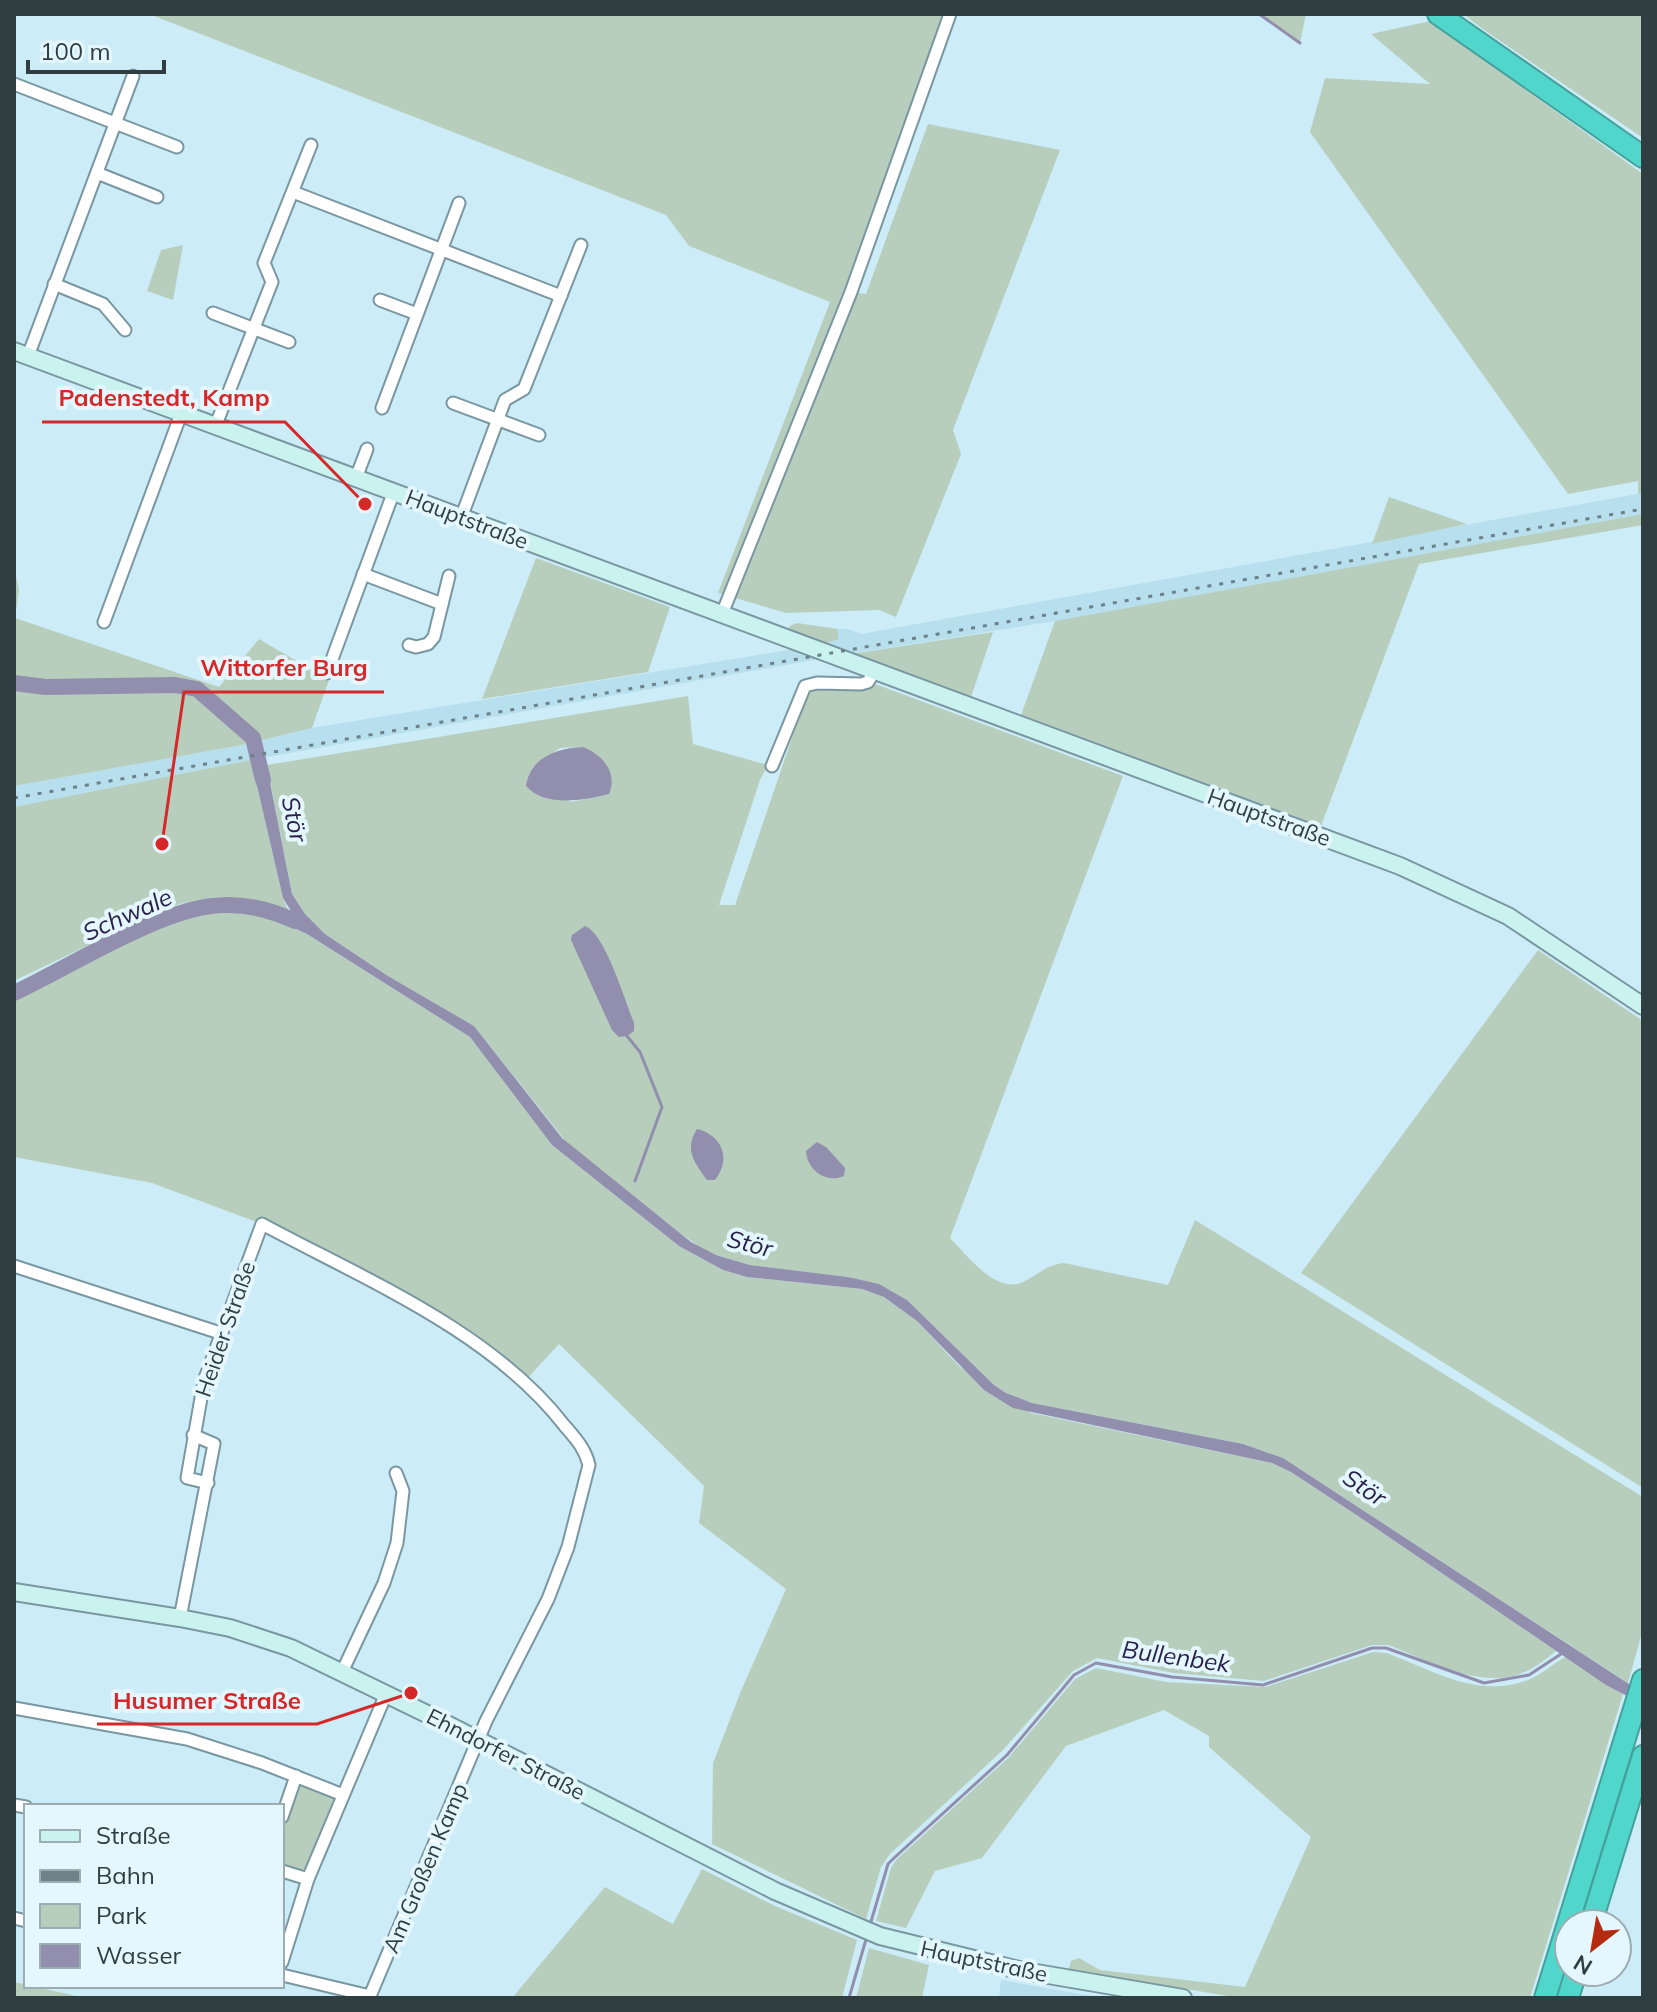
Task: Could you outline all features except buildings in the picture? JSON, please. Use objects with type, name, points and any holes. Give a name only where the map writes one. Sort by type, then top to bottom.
[{"type":"highway","points":[[1438,14],[1643,157]]},
{"type":"highway","points":[[1545,1998],[1643,1680]]},
{"type":"highway","points":[[1596,1908],[1643,1756]]},
{"type":"street","points":[[722,614],[851,292],[950,14]]},
{"type":"street","points":[[21,354],[54,284],[133,76]]},
{"type":"street","points":[[14,84],[177,147]]},
{"type":"street","points":[[215,427],[272,282],[264,263],[311,145]]},
{"type":"street","points":[[97,173],[157,197]]},
{"type":"street","points":[[293,192],[561,296]]},
{"type":"street","points":[[382,408],[459,203]]},
{"type":"street","points":[[461,518],[505,400],[524,389],[581,245]]},
{"type":"street","points":[[54,284],[103,304],[125,330]]},
{"type":"street","points":[[380,300],[417,314]]},
{"type":"street","points":[[213,313],[289,342]]},
{"type":"street","name":"Hauptstraße","points":[[21,354],[1436,881],[1518,922],[1643,1006]]},
{"type":"street","points":[[453,403],[539,435]]},
{"type":"street","points":[[104,622],[181,414]]},
{"type":"street","points":[[356,478],[367,449]]},
{"type":"street","points":[[327,673],[394,491]]},
{"type":"street","points":[[363,574],[442,604]]},
{"type":"street","points":[[409,645],[428,644],[434,637],[449,576]]},
{"type":"street","points":[[772,766],[805,686],[817,683],[861,684],[868,682],[875,670]]},
{"type":"street","name":"Heider Straße","points":[[208,1483],[187,1478],[204,1381],[262,1224]]},
{"type":"street","name":"Am Großen Kamp","points":[[262,1224],[428,1313],[487,1352],[524,1381],[551,1408],[586,1452],[589,1465],[568,1547],[548,1599],[478,1740],[373,1997],[284,1975]]},
{"type":"street","points":[[14,1266],[220,1333]]},
{"type":"street","points":[[180,1618],[214,1444],[193,1435]]},
{"type":"street","points":[[342,1672],[384,1583],[397,1543],[403,1491],[396,1473]]},
{"type":"street","name":"Ehndorfer Straße","points":[[14,1592],[230,1628],[291,1648],[775,1891],[854,1927]]},
{"type":"street","points":[[284,1956],[308,1879],[386,1694]]},
{"type":"street","points":[[14,1708],[187,1739],[343,1795]]},
{"type":"street","points":[[284,1811],[296,1776]]},
{"type":"street","points":[[284,1872],[308,1879]]},
{"type":"street","name":"Hauptstraße","points":[[854,1927],[1019,1970],[1183,1998]]},
{"type":"shaded area","points":[[1643,493],[1643,514],[1055,621],[825,658],[256,759],[14,807],[14,786],[237,746],[312,728],[800,648],[838,640],[838,629],[861,634]]},
{"type":"shaded area","points":[[1001,1980],[1079,1994],[1107,1998],[999,1998]]},
{"type":"green space","points":[[149,14],[950,14],[852,292],[866,294],[928,124],[1060,150],[953,430],[961,454],[896,617],[879,610],[786,613],[718,593],[830,302],[689,246],[666,215]]},
{"type":"green space","points":[[1259,14],[1306,14],[1300,43]]},
{"type":"green space","points":[[1463,14],[1643,14],[1643,138],[1487,32]]},
{"type":"green space","points":[[1430,21],[1643,174],[1643,493],[1638,494],[1638,481],[1568,494],[1310,132],[1325,78],[1430,84],[1371,34]]},
{"type":"green space","points":[[183,245],[173,300],[147,291],[161,250]]},
{"type":"green space","points":[[1389,497],[1467,524],[1372,544]]},
{"type":"green space","points":[[1643,514],[1643,525],[1419,564],[1321,826],[1021,715],[1055,621]]},
{"type":"green space","points":[[536,558],[670,607],[648,672],[482,699]]},
{"type":"green space","points":[[14,567],[19,590],[15,618],[219,687],[259,639],[329,680],[312,728],[237,746],[14,786]]},
{"type":"green space","points":[[797,623],[838,629],[838,640],[823,643],[786,631]]},
{"type":"green space","points":[[993,632],[971,697],[852,654]]},
{"type":"green space","points":[[875,684],[1123,776],[950,1238],[982,1271],[1002,1283],[1023,1282],[1047,1268],[1064,1263],[1168,1285],[1195,1220],[1643,1497],[1643,1629],[1628,1683],[1283,1458],[1243,1444],[1032,1403],[994,1385],[907,1300],[888,1289],[848,1277],[750,1265],[707,1252],[567,1143],[474,1026],[388,976],[325,934],[305,914],[292,894],[267,765],[688,696],[693,744],[768,765],[760,780],[719,905],[735,905],[807,694],[823,689]],"holes":[[[583,747],[609,794],[571,802],[532,768],[560,748]]]},
{"type":"green space","points":[[251,760],[283,898],[290,914],[262,904],[214,897],[180,904],[14,981],[14,807]]},
{"type":"green space","points":[[215,910],[242,910],[275,919],[307,934],[470,1037],[552,1145],[679,1246],[723,1270],[747,1277],[862,1289],[884,1297],[917,1321],[960,1367],[1031,1413],[1272,1463],[1358,1516],[1556,1651],[1531,1669],[1513,1676],[1495,1678],[1458,1672],[1388,1645],[1372,1645],[1264,1681],[1174,1673],[1097,1658],[1073,1671],[1002,1751],[890,1854],[881,1867],[866,1919],[712,1844],[713,1763],[786,1589],[699,1523],[704,1486],[559,1344],[524,1382],[487,1352],[262,1224],[152,1183],[14,1157],[14,993],[153,924],[184,912],[191,916]]},
{"type":"green space","points":[[1538,950],[1643,1021],[1643,1488],[1301,1273]]},
{"type":"green space","points":[[1373,1652],[1387,1653],[1456,1680],[1491,1686],[1528,1680],[1565,1657],[1623,1694],[1558,1908],[1553,1908],[1553,1923],[1530,1998],[1239,1998],[1069,1969],[1071,1961],[1079,1958],[1100,1970],[1245,1987],[1311,1837],[1209,1747],[1209,1736],[1164,1710],[1066,1746],[982,1858],[935,1871],[906,1928],[876,1921],[896,1860],[1009,1757],[1075,1679],[1096,1668],[1166,1682],[1265,1687]]},
{"type":"green space","points":[[304,1785],[333,1796],[335,1802],[308,1867],[301,1870],[284,1865],[284,1829],[298,1787]]},
{"type":"green space","points":[[702,1869],[775,1906],[857,1940],[842,1998],[512,1998],[605,1887],[673,1924]]},
{"type":"green space","points":[[869,1948],[929,1965],[922,1998],[856,1998]]},
{"type":"green space","points":[[14,1982],[24,1984],[24,1988],[41,1988],[85,1998],[14,1998]]},
{"type":"water","points":[[583,747],[597,755],[607,766],[612,779],[609,794],[577,800],[554,800],[534,793],[526,786],[539,761],[564,749]]},
{"type":"water","points":[[265,757],[292,894],[305,914],[325,934],[388,976],[474,1026],[562,1138],[691,1242],[716,1255],[750,1265],[848,1277],[879,1284],[907,1300],[994,1385],[1032,1403],[1243,1444],[1283,1458],[1632,1686],[1629,1697],[1606,1685],[1291,1472],[1272,1463],[1013,1408],[984,1390],[917,1321],[884,1297],[862,1289],[747,1277],[723,1270],[679,1246],[552,1145],[470,1037],[307,934],[275,919],[278,910],[288,914],[291,911],[283,898],[251,760]]},
{"type":"water","points":[[585,926],[600,941],[620,984],[634,1023],[634,1031],[627,1036],[619,1037],[612,1030],[571,940],[572,935]]},
{"type":"water","points":[[697,1129],[713,1137],[722,1149],[723,1164],[715,1180],[707,1180],[692,1155],[691,1143]]},
{"type":"water","points":[[817,1142],[826,1147],[845,1168],[844,1176],[824,1177],[810,1164],[806,1151]]},
{"type":"waterway","points":[[1259,14],[1300,43]]},
{"type":"waterway","name":"Stör","points":[[14,683],[46,687],[175,685],[197,689],[253,738],[263,780]]},
{"type":"waterway","name":"Schwale","points":[[14,993],[146,926],[199,908],[241,906],[269,911],[295,921]]},
{"type":"waterway","points":[[627,1036],[640,1052],[662,1107],[635,1181]]},
{"type":"waterway","name":"Bullenbek","points":[[870,1925],[888,1864],[1007,1755],[1074,1675],[1096,1663],[1172,1677],[1263,1685],[1372,1648],[1386,1648],[1484,1683],[1529,1675],[1564,1652]]},
{"type":"waterway","name":"Bullenbek","points":[[849,1998],[867,1936]]},
{"type":"railway","points":[[14,798],[1643,509]]},
{"type":"place","name":"Padenstedt, Kamp","points":[[365,504]]},
{"type":"place","name":"Wittorfer Burg","points":[[162,844]]},
{"type":"place","name":"Husumer Straße","points":[[411,1693]]}]
